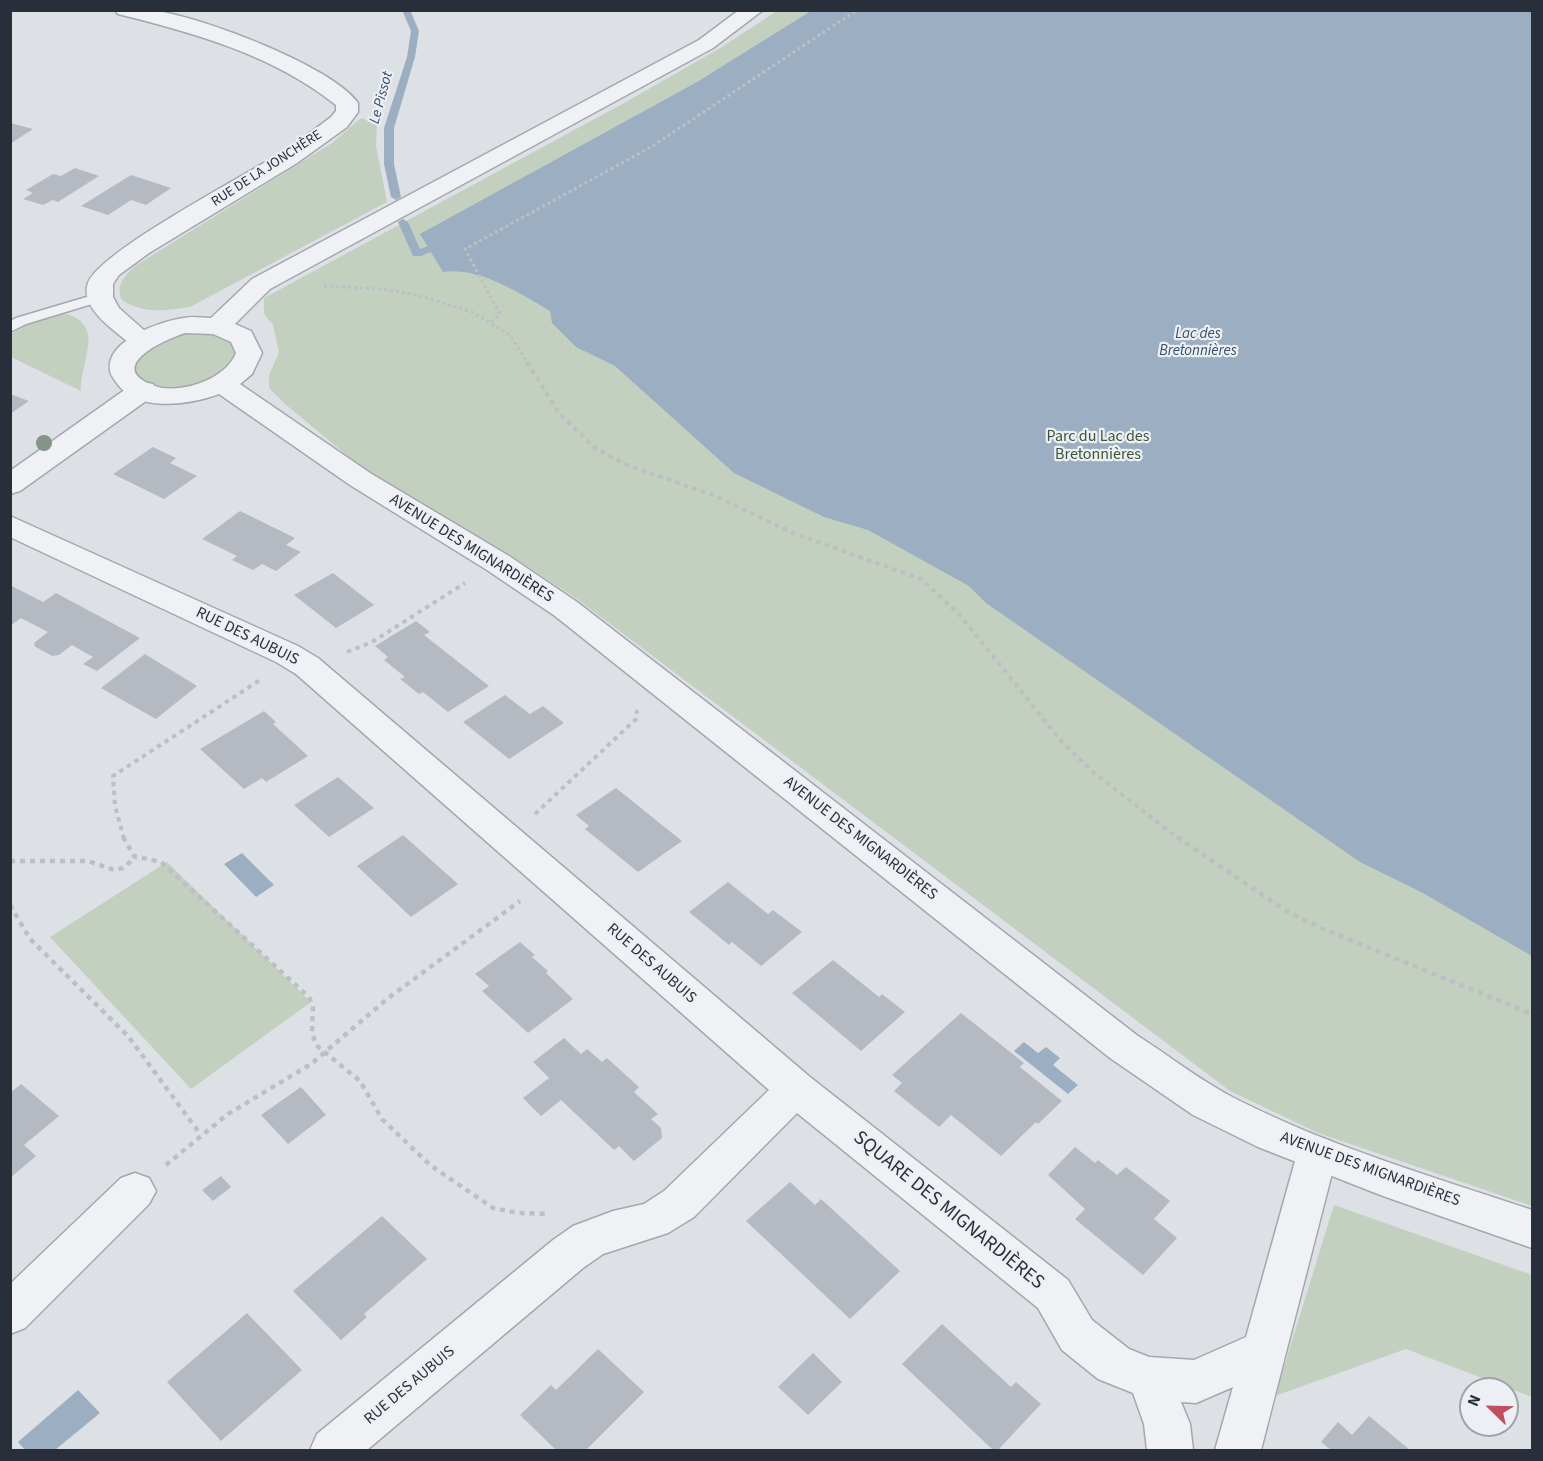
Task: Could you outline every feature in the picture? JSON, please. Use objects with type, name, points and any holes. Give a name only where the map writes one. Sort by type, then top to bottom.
[{"type":"street","name":"RUE DE LA JONCHÈRE","points":[[100,297],[100,284],[110,270],[124,259],[289,158],[339,122],[347,112],[347,103],[334,91],[268,56],[191,27],[125,10]]},
{"type":"street","points":[[218,326],[261,284],[706,44],[753,10]]},
{"type":"street","points":[[100,297],[108,312],[142,340]]},
{"type":"street","points":[[185,325],[218,326],[242,337],[249,353],[242,370],[222,384],[201,392],[178,395],[142,390],[130,383],[124,373],[123,365],[129,353],[142,340],[159,332],[185,325]]},
{"type":"street","name":"AVENUE DES MIGNARDIÈRES","points":[[222,384],[360,479],[498,563],[566,609],[1124,1047],[1234,1118],[1317,1154],[1533,1229]]},
{"type":"street","points":[[10,485],[142,390]]},
{"type":"street","name":"RUE DES AUBUIS","points":[[10,525],[276,649],[307,666],[796,1089],[679,1204],[653,1220],[613,1230],[588,1240],[568,1254],[333,1450]]},
{"type":"street","name":"SQUARE DES MIGNARDIÈRES","points":[[796,1089],[1053,1294],[1077,1335],[1114,1365],[1149,1378],[1196,1382],[1263,1351]]},
{"type":"street","points":[[1238,1450],[1317,1154]]},
{"type":"street","points":[[10,1314],[135,1191]]},
{"type":"street","points":[[1149,1378],[1167,1424],[1170,1450]]},
{"type":"lane","points":[[10,328],[21,321],[100,297]]},
{"type":"path","points":[[491,322],[500,314],[465,249],[651,147],[857,10]]},
{"type":"path","points":[[316,286],[382,289],[417,295],[449,304],[491,322],[510,335],[559,413],[595,448],[627,465],[713,495],[813,540],[921,579],[959,614],[1062,742],[1132,803],[1242,884],[1286,911],[1321,928],[1533,1014]]},
{"type":"path","points":[[498,563],[372,642],[307,666],[267,676],[113,776],[116,816],[131,853],[136,857],[161,862],[309,997],[313,1006],[312,1032],[316,1046],[360,1081],[382,1119],[430,1165],[463,1190],[493,1208],[518,1214],[561,1214],[613,1230]]},
{"type":"path","points":[[135,1191],[201,1135],[237,1109],[299,1073],[387,999],[530,894],[529,820],[636,718],[637,693],[657,680]]},
{"type":"path","points":[[10,861],[88,861],[114,870],[123,868],[136,857]]},
{"type":"path","points":[[10,905],[30,939],[128,1036],[201,1135]]},
{"type":"green space","name":"Lac des Bretonnières","points":[[777,11],[1532,11],[1532,1206],[1318,1133],[1230,1091],[577,599],[513,557],[368,473],[269,388],[269,375],[279,352],[273,325],[264,314],[264,298],[626,102],[722,47]]},
{"type":"green space","points":[[361,118],[377,124],[376,146],[387,202],[190,307],[147,309],[138,308],[122,300],[120,286],[135,266],[332,143]]},
{"type":"green space","points":[[64,313],[85,326],[88,335],[81,391],[11,357],[10,335],[33,320]]},
{"type":"green space","points":[[188,330],[213,330],[235,342],[238,360],[217,378],[186,387],[161,387],[141,378],[136,370],[136,364],[144,351],[167,336]]},
{"type":"green space","points":[[167,862],[311,1002],[191,1089],[50,937]]},
{"type":"green space","points":[[1334,1205],[1532,1275],[1532,1397],[1519,1392],[1519,1377],[1480,1377],[1406,1349],[1275,1396]]},
{"type":"water","name":"Lac des Bretonnières","points":[[811,11],[1532,11],[1532,956],[1421,892],[1360,862],[986,603],[969,586],[868,530],[824,517],[734,473],[615,366],[576,347],[552,323],[550,311],[512,289],[485,277],[471,273],[443,272],[420,234],[697,82]]},
{"type":"water","points":[[242,853],[274,885],[256,897],[224,864]]},
{"type":"water","points":[[1024,1042],[1038,1053],[1046,1047],[1060,1058],[1053,1065],[1078,1085],[1068,1094],[1014,1051]]},
{"type":"water","points":[[78,1390],[100,1413],[55,1450],[25,1450],[18,1442]]},
{"type":"building","points":[[10,123],[33,129],[10,144]]},
{"type":"building","points":[[75,168],[99,176],[58,202],[53,200],[43,205],[23,199],[33,193],[26,190],[53,174],[61,176]]},
{"type":"building","points":[[131,175],[171,188],[146,205],[131,200],[108,215],[81,206]]},
{"type":"building","points":[[10,394],[29,401],[10,414]]},
{"type":"building","points":[[153,447],[176,458],[170,463],[197,476],[164,499],[113,474]]},
{"type":"building","points":[[240,511],[295,538],[286,545],[301,552],[276,571],[262,564],[253,570],[232,560],[237,556],[202,539]]},
{"type":"building","points":[[333,573],[374,605],[336,628],[294,595]]},
{"type":"building","points":[[10,585],[43,602],[56,593],[140,638],[97,671],[83,664],[93,657],[72,645],[59,655],[52,656],[34,646],[35,642],[48,632],[21,618],[10,626]]},
{"type":"building","points":[[416,621],[430,632],[424,635],[489,686],[448,712],[423,692],[419,694],[400,679],[405,677],[384,660],[388,657],[375,646]]},
{"type":"building","points":[[145,654],[197,686],[156,719],[101,688]]},
{"type":"building","points":[[505,695],[530,714],[543,706],[564,723],[509,759],[463,722]]},
{"type":"building","points":[[264,711],[276,722],[273,724],[308,756],[266,782],[262,778],[244,789],[200,749]]},
{"type":"building","points":[[338,777],[374,808],[329,837],[294,805]]},
{"type":"building","points":[[616,788],[682,841],[638,872],[585,829],[589,826],[576,815]]},
{"type":"building","points":[[403,835],[458,884],[411,917],[357,866]]},
{"type":"building","points":[[728,882],[768,914],[773,910],[802,932],[761,966],[732,942],[729,945],[689,912]]},
{"type":"building","points":[[520,942],[535,955],[532,957],[573,999],[528,1033],[482,991],[489,986],[475,974]]},
{"type":"building","points":[[833,960],[879,997],[882,994],[905,1012],[861,1051],[792,993]]},
{"type":"building","points":[[961,1013],[1024,1063],[1020,1067],[1062,1101],[1038,1124],[1036,1122],[1001,1156],[951,1115],[939,1127],[894,1091],[902,1083],[892,1075]]},
{"type":"building","points":[[564,1038],[581,1054],[587,1049],[602,1062],[607,1058],[639,1087],[634,1092],[658,1114],[651,1119],[661,1128],[662,1138],[634,1161],[619,1146],[614,1150],[561,1100],[541,1116],[523,1098],[549,1078],[533,1062]]},
{"type":"building","points":[[21,1084],[59,1116],[24,1145],[36,1156],[10,1178],[10,1093]]},
{"type":"building","points":[[301,1087],[326,1115],[288,1144],[261,1115]]},
{"type":"building","points":[[1075,1147],[1095,1163],[1098,1160],[1117,1175],[1126,1167],[1170,1201],[1154,1219],[1177,1238],[1143,1275],[1075,1219],[1085,1209],[1048,1175]]},
{"type":"building","points":[[221,1176],[231,1187],[213,1201],[202,1190]]},
{"type":"building","points":[[790,1182],[815,1205],[821,1199],[900,1271],[850,1319],[746,1221]]},
{"type":"building","points":[[382,1216],[427,1259],[364,1314],[367,1317],[341,1340],[293,1291]]},
{"type":"building","points":[[247,1313],[302,1370],[221,1441],[167,1382]]},
{"type":"building","points":[[942,1324],[1011,1387],[1016,1382],[1041,1404],[998,1450],[993,1450],[902,1364]]},
{"type":"building","points":[[598,1349],[644,1392],[586,1450],[556,1450],[520,1415],[551,1385],[556,1390]]},
{"type":"building","points":[[813,1353],[842,1382],[808,1415],[778,1387]]},
{"type":"building","points":[[1369,1416],[1410,1450],[1331,1450],[1321,1442],[1338,1422],[1352,1435]]},
{"type":"waterway","name":"Le Pissot","points":[[396,197],[389,164],[389,128],[411,57],[415,31],[406,10]]},
{"type":"waterway","points":[[403,222],[417,254],[447,243]]},
{"type":"park label","name":"Parc du Lac des Bretonnières","points":[[1098,446]]}]
